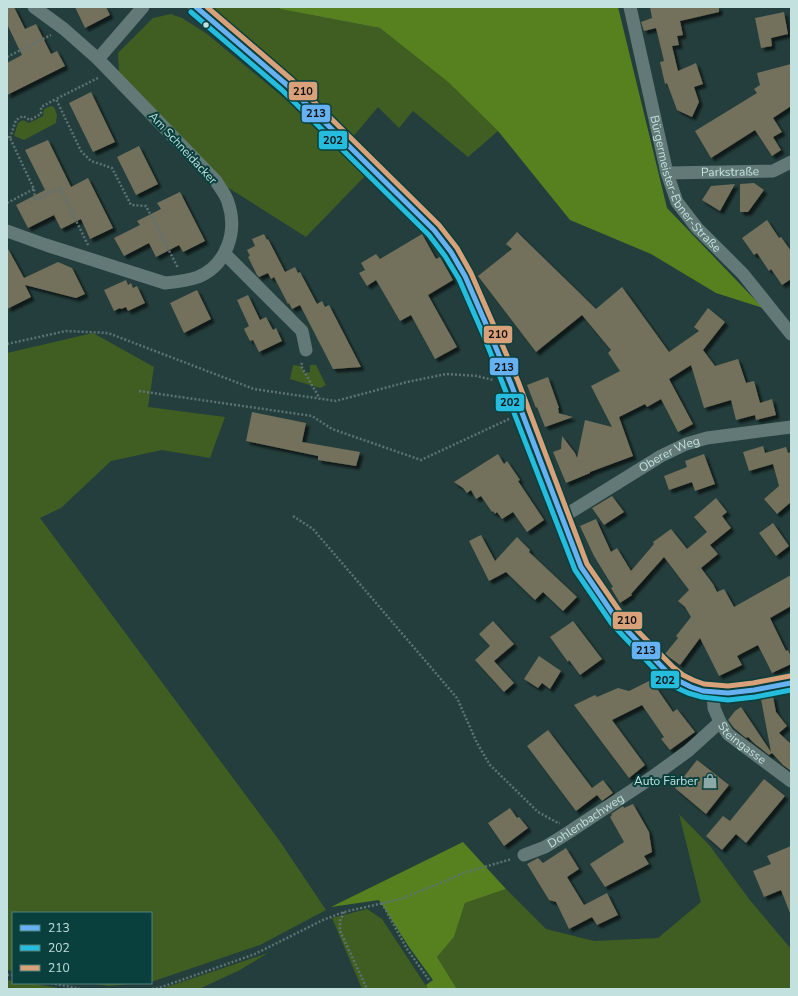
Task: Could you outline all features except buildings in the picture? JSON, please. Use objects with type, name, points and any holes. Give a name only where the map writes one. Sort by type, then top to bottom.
[{"type":"street","name":"Am Schneidacker","points":[[7,231],[165,283],[185,281],[199,276],[213,267],[225,254],[231,239],[232,224],[228,202],[216,181],[98,59],[64,29],[34,7]]},
{"type":"street","points":[[98,59],[143,7]]},
{"type":"street","points":[[196,7],[287,85],[434,230],[452,252],[465,276],[511,384],[581,567],[623,627],[664,669],[680,682],[692,688],[713,692],[740,692],[791,683]]},
{"type":"street","name":"Bürgermeister-Ebner-Straße","points":[[630,7],[667,173],[677,202],[697,228],[743,274],[791,334]]},
{"type":"street","name":"Parkstraße","points":[[667,173],[773,171],[791,162]]},
{"type":"street","points":[[225,254],[302,331],[306,350]]},
{"type":"street","name":"Oberer Weg","points":[[561,518],[661,456],[686,444],[707,438],[791,427]]},
{"type":"street","name":"Steingasse","points":[[713,692],[714,708],[720,722],[728,734],[791,780]]},
{"type":"street","name":"Dohlenbachweg","points":[[524,855],[544,847],[648,780],[688,751],[720,722]]},
{"type":"path","points":[[7,57],[64,29]]},
{"type":"path","points":[[96,261],[60,188],[35,200],[34,189],[8,138],[16,120],[23,116],[30,120],[41,114],[41,107],[110,71]]},
{"type":"path","points":[[56,99],[81,151],[91,160],[112,168],[131,205],[146,206],[185,281]]},
{"type":"path","points":[[7,203],[34,189]]},
{"type":"path","points":[[7,344],[66,331],[108,333],[254,389],[336,401],[407,382],[446,374],[477,376],[511,384]]},
{"type":"path","points":[[306,350],[301,366],[320,399]]},
{"type":"path","points":[[139,391],[312,416],[332,429],[421,460],[522,413]]},
{"type":"path","points":[[293,516],[313,529],[457,698],[477,743],[490,765],[538,812],[558,823],[588,820]]},
{"type":"path","points":[[152,989],[159,988],[256,954],[323,920],[344,912],[401,899],[467,872],[524,855]]},
{"type":"path","points":[[382,903],[407,949],[430,980]]},
{"type":"path","points":[[344,912],[340,921],[340,931],[367,989]]},
{"type":"path","points":[[56,984],[81,989]]},
{"type":"green space","points":[[209,7],[278,7],[280,9],[380,28],[448,82],[498,131],[468,157],[413,111],[399,128],[378,107],[352,138]]},
{"type":"green space","points":[[278,7],[618,7],[667,208],[763,308],[716,293],[651,254],[570,220],[498,131],[448,82],[380,28],[280,9]]},
{"type":"green space","points":[[171,14],[182,18],[207,34],[284,98],[365,176],[306,237],[227,187],[119,72],[118,53],[153,18]]},
{"type":"green space","points":[[51,106],[54,107],[57,115],[56,123],[24,140],[14,136],[18,123],[23,120],[29,123],[43,116],[44,109]]},
{"type":"green space","points":[[93,333],[154,367],[148,407],[225,417],[210,458],[162,450],[111,461],[61,508],[40,518],[279,840],[326,910],[260,945],[152,982],[152,912],[12,912],[12,971],[7,970],[7,353]]},
{"type":"green space","points":[[293,365],[301,366],[305,373],[310,372],[310,365],[316,365],[326,385],[320,388],[290,379]]},
{"type":"green space","points":[[679,814],[710,846],[749,899],[791,949],[791,989],[457,989],[437,957],[454,937],[465,903],[506,889],[546,929],[594,941],[658,938],[701,902]]},
{"type":"green space","points":[[463,842],[506,889],[465,903],[454,937],[437,957],[457,989],[428,989],[426,985],[433,980],[409,947],[379,900],[331,907]]},
{"type":"green space","points":[[367,909],[382,919],[428,989],[362,989],[332,918]]},
{"type":"green space","points":[[268,953],[238,971],[199,989],[161,989]]},
{"type":"green space","points":[[7,980],[12,981],[12,984],[35,984],[65,989],[7,989]]},
{"type":"green space","points":[[96,984],[130,984],[109,986]]},
{"type":"transit line","name":"213","points":[[196,7],[287,85],[434,230],[451,252],[465,276],[511,384],[581,567],[617,620],[668,673],[691,687],[703,691],[728,693],[791,683]]},
{"type":"transit line","name":"210","points":[[207,7],[292,80],[439,225],[457,248],[471,273],[518,381],[587,564],[623,616],[673,667],[683,675],[704,684],[728,686],[790,676]]},
{"type":"transit line","name":"202","points":[[191,12],[282,90],[429,235],[445,256],[459,279],[483,334],[575,570],[612,624],[663,678],[675,687],[688,693],[702,697],[728,700],[755,697],[791,690]]},
{"type":"place","name":"Auto Färber","points":[[710,781]]}]
